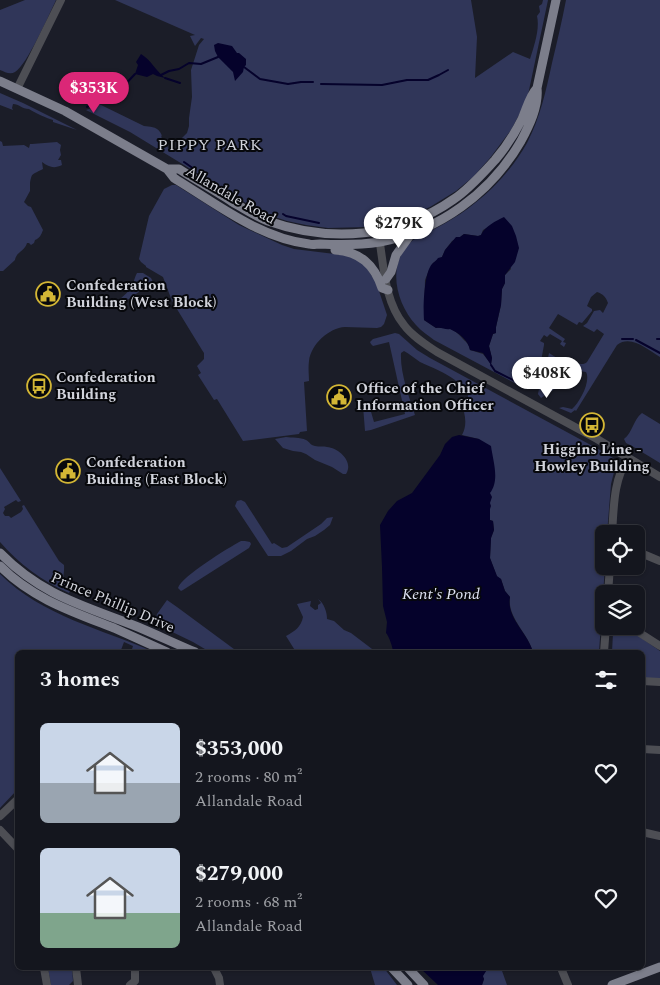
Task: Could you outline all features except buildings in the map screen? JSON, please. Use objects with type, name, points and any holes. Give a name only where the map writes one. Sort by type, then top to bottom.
[{"type":"main road","name":"Allandale Road","points":[[0,81],[78,118],[167,169],[174,178],[246,222],[283,238],[312,245],[380,242],[412,233],[454,212],[483,190],[500,172],[517,148],[528,126],[538,98],[537,88],[556,0]]},
{"type":"main road","name":"Allandale Road","points":[[167,169],[179,169],[251,213],[298,230],[334,234],[378,232],[420,219],[464,191],[492,163],[510,140],[537,88]]},
{"type":"main road","points":[[386,279],[391,272],[396,254],[412,233]]},
{"type":"main road","points":[[312,245],[315,248],[343,250],[354,253],[371,266],[377,274],[382,288],[388,290]]},
{"type":"main road","name":"Prince Phillip Drive","points":[[0,553],[24,575],[52,593],[190,650]]},
{"type":"main road","name":"Prince Phillip Drive","points":[[0,566],[43,599],[163,650]]},
{"type":"main road","points":[[612,985],[660,967]]},
{"type":"main road","points":[[394,970],[402,985]]},
{"type":"main road","points":[[394,970],[408,985]]},
{"type":"main road","points":[[410,970],[424,985]]},
{"type":"street","points":[[18,89],[61,0]]},
{"type":"street","points":[[378,232],[392,305],[408,330],[437,352],[597,439],[660,477]]},
{"type":"street","points":[[613,525],[615,490],[619,474],[628,458]]},
{"type":"street","points":[[645,554],[660,561]]},
{"type":"street","points":[[604,650],[605,635]]},
{"type":"street","points":[[643,635],[660,646]]},
{"type":"street","points":[[645,681],[660,682]]},
{"type":"street","points":[[645,749],[660,750]]},
{"type":"street","points":[[0,816],[15,802]]},
{"type":"street","points":[[0,830],[15,846]]},
{"type":"street","points":[[645,833],[660,836]]},
{"type":"street","points":[[44,970],[47,985]]},
{"type":"street","points":[[76,970],[78,985]]},
{"type":"street","points":[[130,985],[135,981],[135,970]]},
{"type":"street","points":[[215,970],[220,985]]},
{"type":"street","points":[[562,970],[568,985]]},
{"type":"shaded area","points":[[25,0],[56,0],[20,68],[15,72],[8,73],[0,70],[0,10]]},
{"type":"shaded area","points":[[115,0],[471,0],[477,37],[475,78],[513,52],[530,59],[537,32],[539,6],[543,0],[548,0],[528,95],[511,130],[473,177],[456,191],[430,207],[396,222],[367,227],[328,228],[287,221],[272,216],[246,203],[130,132],[86,110],[99,104],[144,126],[155,128],[162,135],[161,137],[168,148],[177,149],[179,141],[187,133],[189,126],[192,97],[191,70],[199,45],[204,39],[201,38],[195,46],[190,36],[195,35]]},
{"type":"shaded area","points":[[566,0],[660,0],[660,357],[634,342],[622,342],[617,345],[576,411],[571,413],[559,408],[572,409],[575,406],[586,386],[586,372],[579,371],[575,373],[572,379],[573,385],[568,383],[570,374],[565,368],[559,368],[555,371],[555,375],[561,385],[541,398],[537,388],[544,376],[549,353],[573,368],[576,363],[583,364],[587,362],[604,334],[597,329],[594,332],[583,326],[594,311],[600,310],[603,313],[608,303],[603,295],[597,292],[591,297],[587,306],[592,311],[582,323],[579,322],[577,325],[558,314],[549,328],[565,339],[563,342],[566,343],[564,347],[560,344],[562,341],[550,334],[547,337],[544,335],[540,341],[544,345],[539,372],[531,386],[529,385],[524,388],[434,340],[422,331],[409,316],[403,305],[396,282],[399,259],[413,240],[453,219],[483,197],[504,176],[522,152],[532,134],[542,104]],"holes":[[[493,224],[511,269],[505,275],[496,333],[493,334],[489,346],[492,358],[491,364],[483,354],[470,350],[468,344],[454,331],[448,328],[436,328],[424,320],[425,280],[433,263],[442,257],[452,241],[464,234],[481,235],[483,230]]]},
{"type":"shaded area","points":[[0,93],[77,130],[53,122],[53,120],[17,105],[13,104],[13,110],[0,105]]},
{"type":"shaded area","points":[[0,141],[3,146],[24,145],[29,148],[30,144],[57,142],[61,145],[61,155],[58,160],[61,160],[62,165],[52,167],[42,162],[43,169],[32,175],[30,191],[24,202],[31,207],[43,230],[34,243],[31,245],[27,243],[15,260],[3,271],[0,271]]},
{"type":"shaded area","points":[[176,185],[239,225],[282,245],[294,249],[351,256],[364,264],[376,282],[387,315],[384,324],[377,328],[345,327],[333,330],[317,343],[310,355],[309,381],[304,382],[307,431],[300,432],[299,434],[243,441],[217,399],[214,400],[198,375],[201,373],[197,366],[204,359],[204,353],[172,301],[163,277],[146,267],[139,259],[149,216],[164,189]]},
{"type":"shaded area","points":[[137,273],[143,273],[151,278],[153,282],[116,308],[115,304],[130,289]]},
{"type":"shaded area","points":[[395,333],[399,334],[417,350],[430,358],[613,458],[616,464],[611,484],[608,525],[595,525],[595,575],[604,575],[604,585],[595,585],[595,635],[600,635],[599,650],[532,650],[515,619],[510,605],[510,597],[505,591],[501,579],[497,577],[490,558],[491,538],[494,530],[493,521],[490,520],[490,493],[479,439],[462,435],[465,427],[464,412],[467,408],[468,395],[455,380],[420,362],[404,351],[401,353],[402,368],[415,415],[365,431],[363,406],[369,405],[374,422],[405,414],[389,342],[373,346],[370,342],[373,339]]},
{"type":"shaded area","points":[[642,413],[660,424],[660,463],[626,443],[624,439]]},
{"type":"shaded area","points":[[286,437],[301,438],[313,446],[336,450],[347,460],[348,469],[346,474],[306,454],[283,448],[275,439]]},
{"type":"shaded area","points":[[0,468],[21,501],[18,502],[16,500],[4,507],[3,513],[11,518],[21,512],[24,505],[59,561],[64,565],[64,582],[70,591],[69,593],[31,571],[0,542]]},
{"type":"shaded area","points":[[237,501],[245,502],[272,544],[274,543],[282,548],[287,547],[327,518],[333,517],[330,525],[324,530],[307,539],[291,551],[281,556],[268,556],[235,506]]},
{"type":"shaded area","points":[[241,541],[250,542],[249,548],[183,590],[181,591],[178,588],[196,570]]},
{"type":"shaded area","points":[[0,574],[34,601],[53,611],[149,650],[132,650],[133,646],[124,642],[121,650],[15,650],[15,792],[0,808]]},
{"type":"shaded area","points":[[318,599],[325,608],[327,619],[334,621],[373,650],[295,650],[286,636],[301,623],[303,617],[297,604],[311,601],[310,606],[315,610],[318,609],[318,605],[321,603]]},
{"type":"shaded area","points":[[167,600],[235,650],[207,650],[162,627],[157,622],[157,614]]},
{"type":"shaded area","points":[[613,635],[637,635],[660,651],[660,678],[645,678],[645,650],[612,650]]},
{"type":"shaded area","points":[[48,970],[72,970],[73,981],[69,985],[51,985]]},
{"type":"shaded area","points":[[371,970],[386,970],[397,985],[375,985]]},
{"type":"shaded area","points":[[486,970],[502,970],[507,985],[482,985],[484,979],[482,976]]},
{"type":"water","points":[[218,43],[232,46],[237,53],[246,59],[243,72],[235,81],[233,72],[218,57],[215,51],[214,45]]},
{"type":"water","points":[[141,54],[165,78],[153,74],[147,77],[135,74],[138,65],[136,62]]},
{"type":"water","points":[[504,217],[512,226],[519,248],[515,262],[505,275],[496,333],[493,334],[489,346],[492,358],[491,365],[483,353],[470,350],[463,337],[450,329],[436,328],[424,320],[425,290],[429,268],[438,258],[442,257],[445,250],[456,237],[464,234],[481,235],[488,226]]},
{"type":"water","name":"Kent's Pond","points":[[459,435],[479,439],[491,446],[495,482],[490,493],[492,497],[490,520],[493,521],[494,530],[491,538],[490,558],[497,576],[501,579],[505,591],[510,597],[511,612],[514,619],[527,638],[532,650],[393,650],[386,633],[387,622],[383,606],[380,525],[388,511],[397,501],[412,493],[440,455],[445,444],[452,437]]},
{"type":"water","points":[[422,970],[487,970],[483,976],[482,985],[438,985]]},
{"type":"waterway","points":[[161,75],[179,69],[189,63],[201,64],[218,57]]},
{"type":"waterway","points":[[244,67],[260,79],[288,84],[313,82]]},
{"type":"waterway","points":[[321,84],[382,85],[407,80],[428,80],[448,70]]},
{"type":"waterway","points":[[87,107],[98,99],[119,91],[135,74]]},
{"type":"waterway","points":[[165,78],[180,83]]},
{"type":"waterway","points":[[184,162],[194,169]]},
{"type":"waterway","points":[[283,214],[319,223]]},
{"type":"waterway","points":[[622,339],[633,339]]},
{"type":"waterway","points":[[636,340],[660,353]]},
{"type":"waterway","points":[[491,365],[495,371],[519,383]]},
{"type":"place","name":"Confederation Building (West Block)","points":[[48,294]]},
{"type":"place","name":"Confederation Building","points":[[39,386]]},
{"type":"place","name":"Office of the Chief Information Officer","points":[[339,397]]},
{"type":"place","name":"Higgins Line - Howley Building","points":[[592,425]]},
{"type":"place","name":"Confederation Buiding (East Block)","points":[[68,471]]},
{"type":"district","name":"PIPPY PARK","points":[[210,144]]}]
